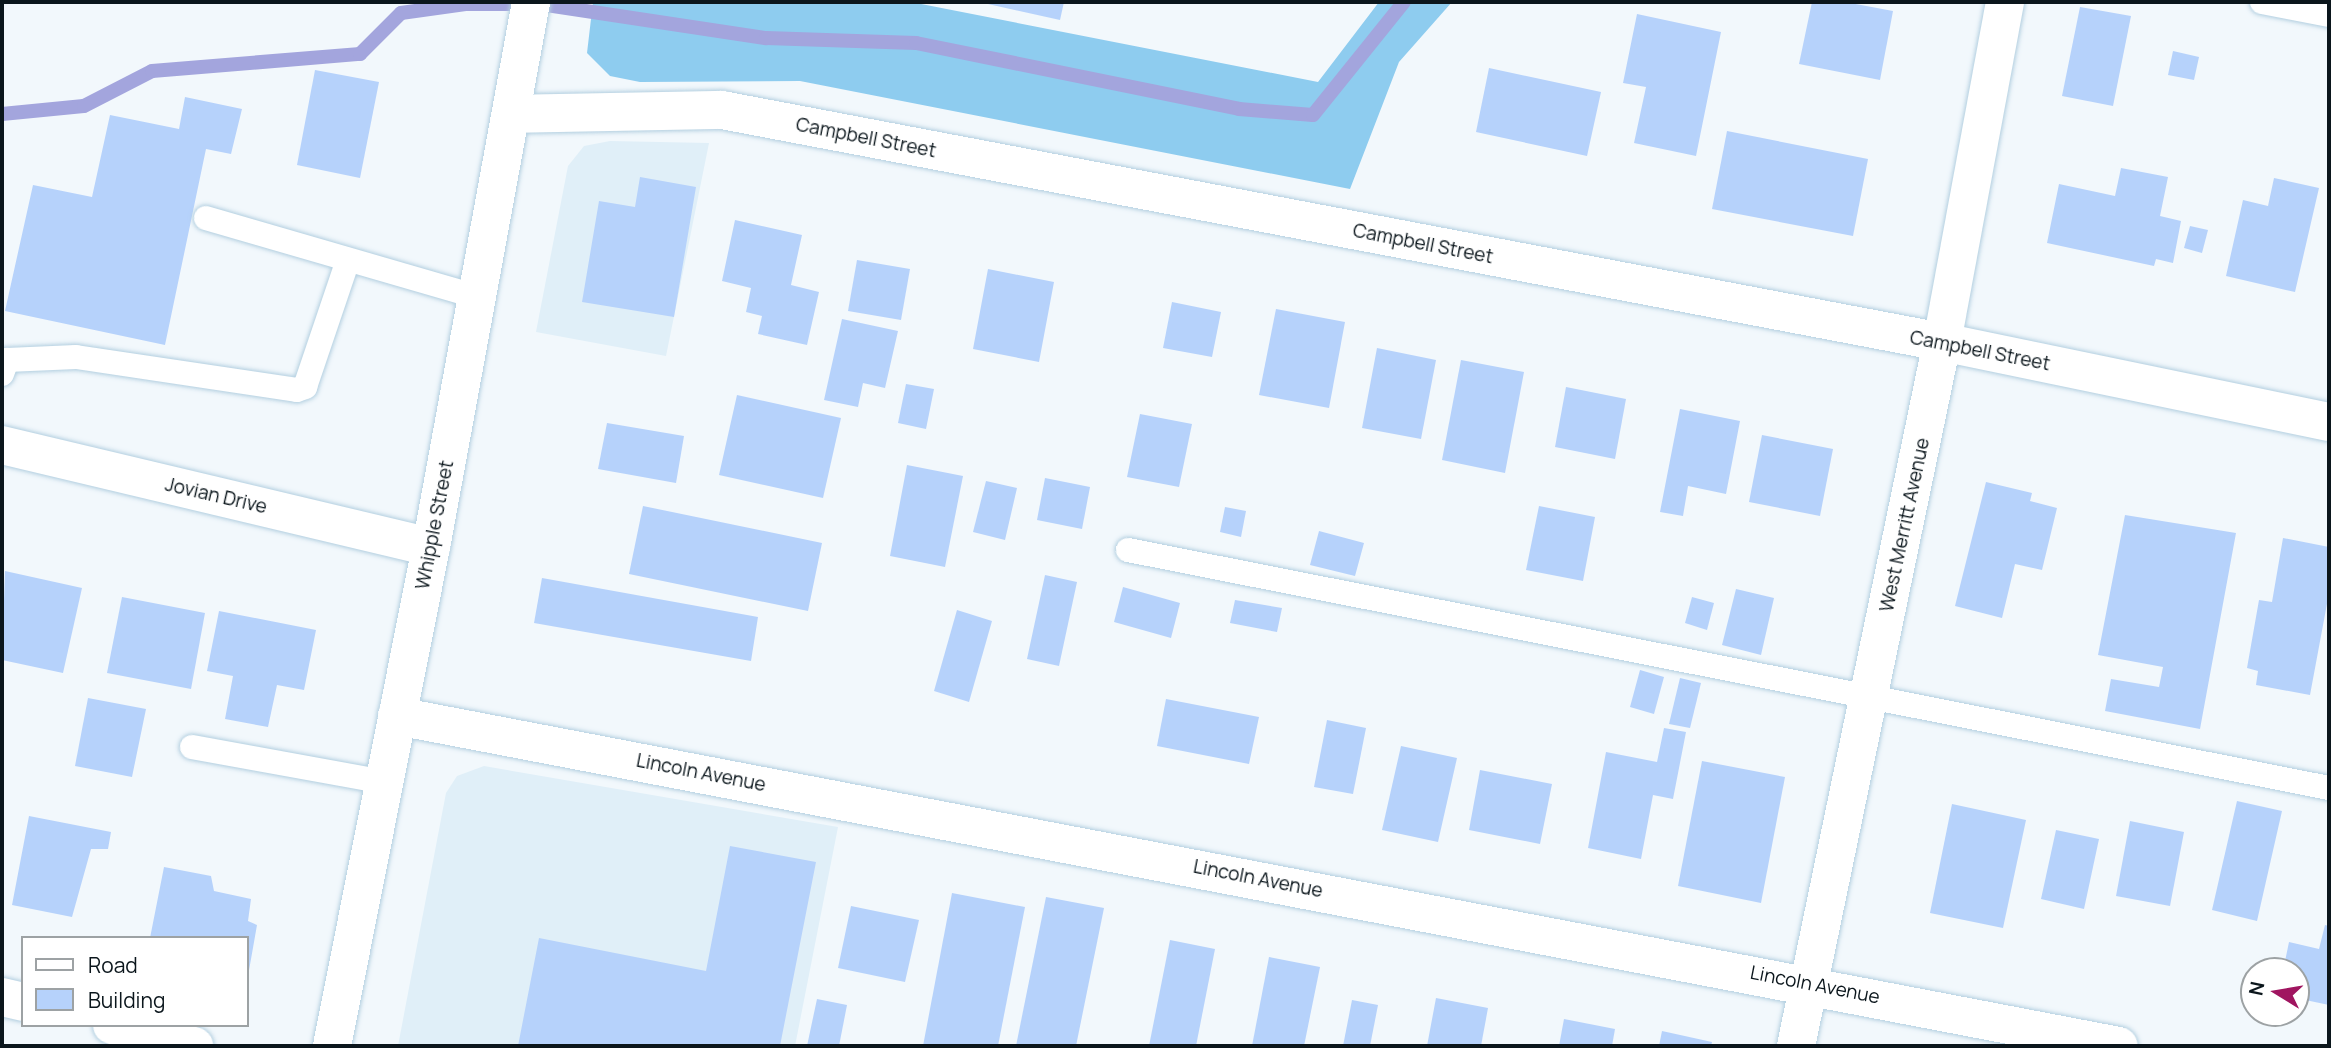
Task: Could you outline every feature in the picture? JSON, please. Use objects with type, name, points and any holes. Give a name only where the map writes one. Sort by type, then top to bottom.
[{"type":"street","name":"Whipple Street","points":[[332,1046],[431,547],[531,2]]},
{"type":"street","name":"West Merritt Avenue","points":[[1796,1046],[1942,342],[2005,2]]},
{"type":"street","name":"Campbell Street","points":[[512,114],[722,110],[1942,342],[2329,422]]},
{"type":"street","name":"Jovian Drive","points":[[2,445],[431,547]]},
{"type":"street","name":"Lincoln Avenue","points":[[397,716],[1809,984],[2119,1046]]},
{"type":"street","points":[[2,997],[21,1002]]},
{"type":"street","points":[[121,1027],[194,1046]]},
{"type":"lane","points":[[2262,2],[2329,15]]},
{"type":"lane","points":[[206,218],[478,297]]},
{"type":"lane","points":[[4,361],[76,357],[297,390],[305,387],[348,260]]},
{"type":"lane","points":[[1128,550],[1868,699],[2329,788]]},
{"type":"lane","points":[[192,747],[384,782]]},
{"type":"shaded area","points":[[593,2],[911,2],[1318,82],[1379,2],[1452,2],[1399,62],[1350,189],[800,81],[640,82],[610,76],[587,53]]},
{"type":"shaded area","points":[[610,141],[709,143],[666,356],[536,332],[568,166],[584,146]]},
{"type":"shaded area","points":[[484,766],[838,827],[795,1046],[398,1046],[446,793],[457,776]]},
{"type":"building","points":[[979,2],[1064,2],[1060,20]]},
{"type":"building","points":[[1812,2],[1845,2],[1893,11],[1880,80],[1799,64]]},
{"type":"building","points":[[2080,7],[2131,16],[2113,106],[2062,96]]},
{"type":"building","points":[[1637,14],[1721,32],[1696,156],[1634,143],[1646,87],[1623,83]]},
{"type":"building","points":[[2173,51],[2199,57],[2194,80],[2168,75]]},
{"type":"building","points":[[1489,68],[1601,92],[1587,156],[1476,132]]},
{"type":"building","points":[[315,70],[379,82],[360,178],[297,165]]},
{"type":"building","points":[[185,97],[242,109],[231,154],[206,149],[165,345],[5,311],[33,185],[92,197],[110,115],[179,129]]},
{"type":"building","points":[[1727,131],[1868,159],[1853,236],[1712,209]]},
{"type":"building","points":[[2121,168],[2168,177],[2160,216],[2181,221],[2173,263],[2156,259],[2154,266],[2047,243],[2059,184],[2115,196]]},
{"type":"building","points":[[640,177],[696,187],[674,317],[582,302],[599,201],[635,207]]},
{"type":"building","points":[[2274,178],[2319,188],[2295,292],[2226,276],[2243,200],[2268,206]]},
{"type":"building","points":[[735,220],[802,235],[791,285],[819,292],[807,345],[758,334],[762,316],[746,312],[751,288],[722,281]]},
{"type":"building","points":[[2190,226],[2208,230],[2202,253],[2184,248]]},
{"type":"building","points":[[857,260],[910,269],[901,320],[848,311]]},
{"type":"building","points":[[988,269],[1054,282],[1039,362],[973,349]]},
{"type":"building","points":[[1172,302],[1221,312],[1212,357],[1163,348]]},
{"type":"building","points":[[1276,309],[1345,322],[1329,408],[1259,395]]},
{"type":"building","points":[[842,319],[898,331],[885,388],[863,383],[858,407],[824,400]]},
{"type":"building","points":[[1377,348],[1436,360],[1421,439],[1362,428]]},
{"type":"building","points":[[1461,360],[1524,372],[1505,473],[1442,460]]},
{"type":"building","points":[[906,384],[934,389],[926,429],[898,423]]},
{"type":"building","points":[[1566,387],[1626,399],[1615,459],[1555,447]]},
{"type":"building","points":[[737,395],[841,418],[823,498],[719,475]]},
{"type":"building","points":[[1680,409],[1740,421],[1726,494],[1688,486],[1683,516],[1660,512]]},
{"type":"building","points":[[1140,414],[1192,424],[1179,487],[1127,477]]},
{"type":"building","points":[[607,423],[684,436],[676,483],[598,469]]},
{"type":"building","points":[[1762,435],[1833,449],[1820,516],[1749,502]]},
{"type":"building","points":[[907,465],[963,476],[945,567],[890,556]]},
{"type":"building","points":[[1045,478],[1090,487],[1082,529],[1037,520]]},
{"type":"building","points":[[986,481],[1017,488],[1005,540],[973,532]]},
{"type":"building","points":[[1986,482],[2032,493],[2030,501],[2057,508],[2042,570],[2015,564],[2002,618],[1955,606]]},
{"type":"building","points":[[643,506],[822,543],[808,611],[629,574]]},
{"type":"building","points":[[1539,506],[1595,517],[1583,581],[1526,570]]},
{"type":"building","points":[[1225,507],[1246,511],[1241,537],[1220,532]]},
{"type":"building","points":[[2125,515],[2236,533],[2200,729],[2105,711],[2111,679],[2159,687],[2163,667],[2098,655]]},
{"type":"building","points":[[1319,531],[1364,543],[1355,576],[1310,565]]},
{"type":"building","points":[[2283,538],[2329,547],[2329,593],[2310,695],[2256,685],[2258,671],[2247,668],[2259,600],[2272,602]]},
{"type":"building","points":[[5,571],[82,588],[63,673],[2,660]]},
{"type":"building","points":[[1045,575],[1077,582],[1059,666],[1027,659]]},
{"type":"building","points":[[542,578],[758,617],[751,661],[534,623]]},
{"type":"building","points":[[1123,587],[1180,603],[1171,638],[1114,622]]},
{"type":"building","points":[[1736,589],[1774,598],[1761,655],[1722,645]]},
{"type":"building","points":[[122,597],[205,613],[191,689],[107,673]]},
{"type":"building","points":[[1692,597],[1714,603],[1707,630],[1685,623]]},
{"type":"building","points":[[1235,600],[1282,608],[1277,632],[1230,623]]},
{"type":"building","points":[[957,610],[992,621],[969,702],[934,691]]},
{"type":"building","points":[[219,611],[316,630],[304,690],[277,685],[268,727],[225,719],[233,676],[207,671]]},
{"type":"building","points":[[1640,670],[1664,677],[1654,714],[1630,707]]},
{"type":"building","points":[[1680,678],[1701,683],[1690,728],[1669,724]]},
{"type":"building","points":[[88,698],[146,709],[132,777],[75,766]]},
{"type":"building","points":[[1166,699],[1259,717],[1249,764],[1157,746]]},
{"type":"building","points":[[1327,720],[1366,728],[1353,794],[1314,787]]},
{"type":"building","points":[[1664,728],[1686,732],[1673,799],[1653,795],[1641,859],[1588,848],[1606,752],[1657,762]]},
{"type":"building","points":[[1401,746],[1457,758],[1438,842],[1382,830]]},
{"type":"building","points":[[1702,761],[1785,777],[1761,903],[1678,886]]},
{"type":"building","points":[[1480,770],[1552,784],[1540,844],[1469,830]]},
{"type":"building","points":[[2237,801],[2282,811],[2257,921],[2212,910]]},
{"type":"building","points":[[1952,804],[2026,820],[2003,928],[1930,913]]},
{"type":"building","points":[[29,816],[111,832],[108,849],[91,849],[72,917],[12,905]]},
{"type":"building","points":[[2130,821],[2184,832],[2170,906],[2116,896]]},
{"type":"building","points":[[2056,830],[2099,839],[2084,909],[2041,899]]},
{"type":"building","points":[[730,846],[816,862],[780,1046],[518,1046],[539,938],[706,971]]},
{"type":"building","points":[[164,867],[211,876],[214,891],[251,899],[248,921],[257,925],[248,976],[248,936],[150,936]]},
{"type":"building","points":[[952,893],[1025,907],[998,1046],[923,1046]]},
{"type":"building","points":[[1046,897],[1104,908],[1076,1046],[1016,1046]]},
{"type":"building","points":[[851,906],[919,920],[905,982],[838,968]]},
{"type":"building","points":[[2325,925],[2329,926],[2329,1005],[2310,1001],[2310,957],[2286,957],[2289,942],[2319,949]]},
{"type":"building","points":[[1170,940],[1215,949],[1196,1046],[1149,1046]]},
{"type":"building","points":[[1269,957],[1320,967],[1304,1046],[1252,1046]]},
{"type":"building","points":[[1436,998],[1488,1008],[1481,1046],[1427,1046]]},
{"type":"building","points":[[817,999],[847,1005],[839,1046],[807,1046]]},
{"type":"building","points":[[1352,1000],[1378,1005],[1370,1046],[1343,1046]]},
{"type":"building","points":[[1564,1019],[1615,1029],[1612,1046],[1559,1046]]},
{"type":"building","points":[[1662,1031],[1712,1042],[1711,1046],[1659,1046]]},
{"type":"waterway","points":[[2,114],[84,106],[152,71],[360,54],[401,13],[465,4],[540,4],[766,38],[916,43],[1239,109],[1313,115],[1404,2]]}]
